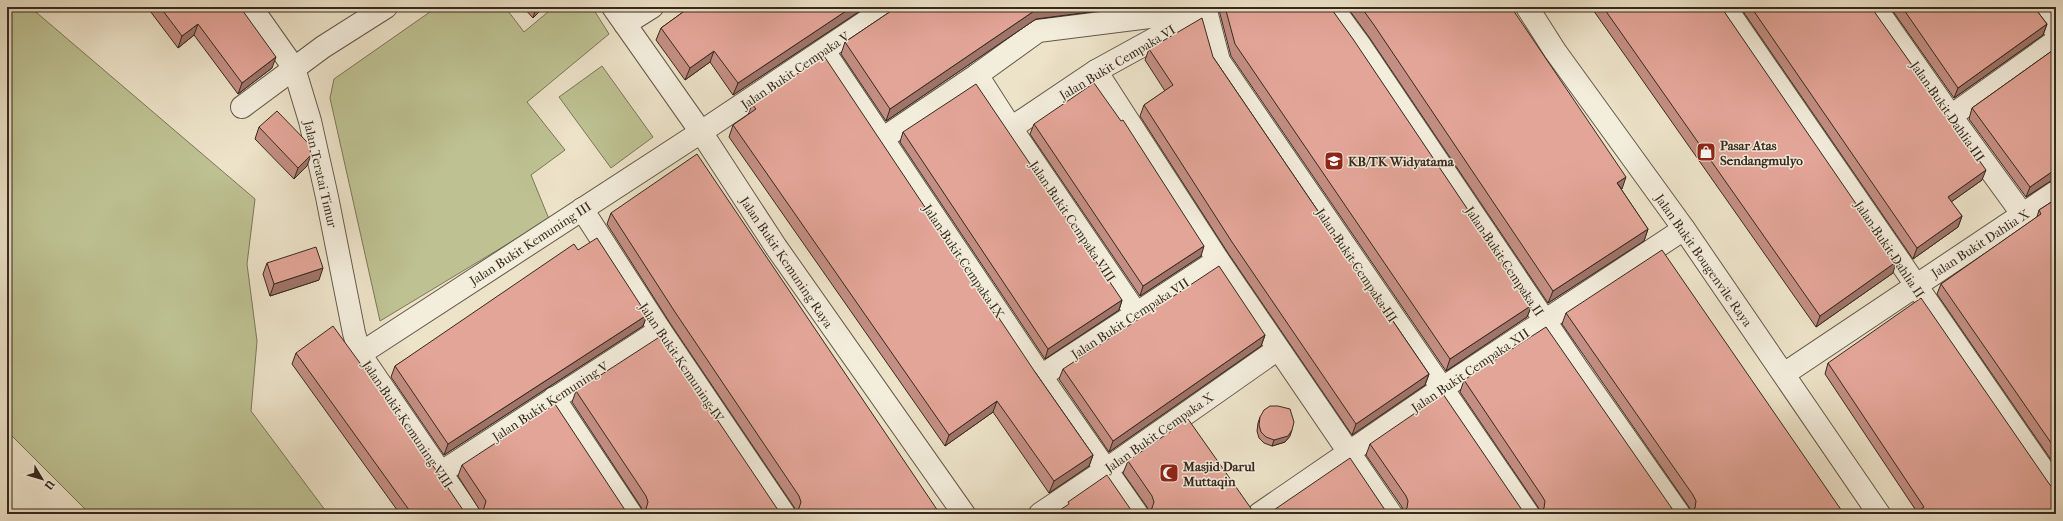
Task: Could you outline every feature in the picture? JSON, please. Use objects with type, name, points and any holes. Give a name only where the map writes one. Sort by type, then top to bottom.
[{"type":"street","name":"Jalan Teratai Timur","points":[[251,7],[294,68],[310,121],[354,333],[360,354]]},
{"type":"street","points":[[242,107],[323,47],[386,7]]},
{"type":"street","points":[[619,15],[652,7]]},
{"type":"street","name":"Jalan Bukit Cempaka V","points":[[701,132],[888,7]]},
{"type":"street","name":"Jalan Bukit Cempaka II","points":[[1332,7],[1367,56],[1545,321],[1679,514]]},
{"type":"street","name":"Jalan Bukit Bougenvile Raya","points":[[1527,7],[1555,51],[1684,229],[1879,514]]},
{"type":"street","name":"Jalan Bukit Dahlia II","points":[[1725,7],[2056,490]]},
{"type":"street","name":"Jalan Bukit Dahlia III","points":[[1875,7],[1951,116],[2023,214]]},
{"type":"street","points":[[2038,7],[2056,31]]},
{"type":"street","points":[[882,139],[977,75],[1038,31],[1205,9]]},
{"type":"street","name":"Jalan Bukit Cempaka VI","points":[[1010,128],[1096,71],[1205,9]]},
{"type":"street","name":"Jalan Bukit Cempaka III","points":[[1205,9],[1219,61],[1441,389],[1528,514]]},
{"type":"street","name":"Jalan Bukit Kemuning Raya","points":[[619,15],[701,132],[776,247],[964,514]]},
{"type":"street","points":[[1951,116],[2056,41]]},
{"type":"street","name":"Jalan Bukit Cempaka IX","points":[[824,50],[1041,376],[1137,514]]},
{"type":"street","points":[[1096,71],[1218,260],[1348,453],[1391,514]]},
{"type":"street","name":"Jalan Bukit Cempaka VIII","points":[[977,75],[1010,128],[1136,313]]},
{"type":"street","name":"Jalan Bukit Kemuning III","points":[[360,354],[701,132]]},
{"type":"street","name":"Jalan Bukit Dahlia X","points":[[1784,374],[2056,192]]},
{"type":"street","name":"Jalan Bukit Kemuning IV","points":[[582,209],[660,330],[784,514]]},
{"type":"street","name":"Jalan Bukit Cempaka XII","points":[[1259,514],[1441,389],[1684,229]]},
{"type":"street","name":"Jalan Bukit Cempaka VII","points":[[1041,376],[1218,260]]},
{"type":"street","name":"Jalan Bukit Kemuning V","points":[[440,473],[660,330]]},
{"type":"street","name":"Jalan Bukit Cempaka X","points":[[1040,514],[1278,349]]},
{"type":"street","name":"Jalan Bukit Kemuning VIII","points":[[360,354],[469,514]]},
{"type":"street","points":[[554,398],[632,514]]},
{"type":"green space","points":[[7,7],[30,7],[255,199],[247,264],[257,341],[251,411],[328,514],[90,514],[7,431]]},
{"type":"green space","points":[[437,7],[505,7],[524,32],[554,7],[592,7],[609,34],[527,102],[565,150],[531,175],[549,219],[380,321],[330,98],[334,79]]},
{"type":"green space","points":[[602,66],[653,137],[611,168],[559,97]]},
{"type":"building","points":[[160,7],[240,7],[276,57],[242,83],[198,24],[182,36]]},
{"type":"building","points":[[531,7],[540,7],[535,11]]},
{"type":"building","points":[[690,7],[852,7],[738,83],[714,51],[690,68],[661,28]]},
{"type":"building","points":[[897,7],[1040,7],[890,109],[845,42]]},
{"type":"building","points":[[1225,7],[1330,7],[1532,305],[1450,359],[1235,44]]},
{"type":"building","points":[[1361,7],[1511,7],[1626,177],[1617,183],[1648,229],[1553,291]]},
{"type":"building","points":[[1603,7],[1721,7],[1896,262],[1820,316]]},
{"type":"building","points":[[1751,7],[1871,7],[1986,170],[1948,197],[1962,216],[1917,248]]},
{"type":"building","points":[[1902,7],[2034,7],[2047,24],[1958,88]]},
{"type":"building","points":[[1202,18],[1213,57],[1429,374],[1356,424],[1232,242],[1144,105],[1173,85],[1149,49]]},
{"type":"building","points":[[2056,48],[2056,170],[2030,187],[1972,108]]},
{"type":"building","points":[[824,56],[1035,372],[1093,455],[1054,481],[997,401],[949,435],[733,125],[756,109],[752,104]]},
{"type":"building","points":[[1094,83],[1121,121],[1123,120],[1204,246],[1143,286],[1034,124]]},
{"type":"building","points":[[976,84],[1122,300],[1048,349],[903,132]]},
{"type":"building","points":[[277,111],[309,144],[311,155],[298,168],[259,127]]},
{"type":"building","points":[[697,154],[940,514],[792,514],[799,508],[801,502],[799,496],[675,312],[611,213]]},
{"type":"building","points":[[2056,199],[2056,450],[1941,284],[2041,214],[2039,210]]},
{"type":"building","points":[[597,238],[647,315],[448,444],[395,366],[574,244],[578,250]]},
{"type":"building","points":[[316,247],[323,268],[274,284],[267,263]]},
{"type":"building","points":[[1662,250],[1844,514],[1687,514],[1695,508],[1696,501],[1693,495],[1566,313]]},
{"type":"building","points":[[1219,266],[1265,335],[1113,441],[1063,369]]},
{"type":"building","points":[[1921,298],[2050,485],[2056,490],[2056,514],[1914,514],[1924,507],[1828,363]]},
{"type":"building","points":[[333,326],[373,381],[375,380],[467,514],[412,514],[296,353]]},
{"type":"building","points":[[1546,327],[1673,510],[1678,514],[1536,514],[1544,508],[1545,501],[1464,380]]},
{"type":"building","points":[[661,336],[782,514],[639,514],[646,509],[648,502],[646,496],[576,391]]},
{"type":"building","points":[[1443,394],[1522,510],[1527,514],[1399,514],[1407,508],[1408,501],[1406,496],[1370,444]]},
{"type":"building","points":[[555,404],[629,514],[477,514],[484,508],[486,501],[462,465]]},
{"type":"building","points":[[1270,406],[1290,409],[1294,422],[1292,430],[1288,436],[1274,440],[1266,437],[1261,432],[1259,425],[1260,417],[1264,410]]},
{"type":"building","points":[[1188,419],[1255,514],[1145,514],[1149,513],[1154,502],[1152,496],[1128,461]]},
{"type":"building","points":[[1350,458],[1385,510],[1390,514],[1268,514]]},
{"type":"building","points":[[1107,475],[1131,510],[1137,514],[1054,514],[1069,504],[1068,502]]},
{"type":"place","name":"Pasar Atas Sendangmulyo","points":[[1706,152]]},
{"type":"place","name":"KB/TK Widyatama","points":[[1334,161]]},
{"type":"place","name":"Masjid Darul Muttaqin","points":[[1169,473]]}]
